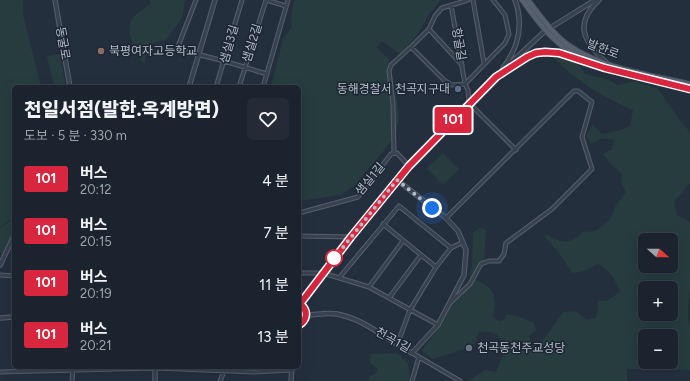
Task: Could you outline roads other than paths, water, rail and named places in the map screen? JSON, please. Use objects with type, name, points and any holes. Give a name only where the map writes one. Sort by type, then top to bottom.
[{"type":"main road","points":[[522,0],[545,31],[561,46],[592,64]]},
{"type":"main road","name":"발한로","points":[[528,0],[550,28],[563,40],[588,56],[631,70],[690,84]]},
{"type":"main road","points":[[545,31],[550,28]]},
{"type":"main road","points":[[496,77],[527,57],[536,53],[545,52],[559,53],[626,74],[690,89]]},
{"type":"street","name":"동굴로","points":[[55,0],[70,85]]},
{"type":"street","points":[[196,0],[177,49],[267,74]]},
{"type":"street","points":[[190,85],[215,0]]},
{"type":"street","name":"샘실3길","points":[[217,85],[242,0]]},
{"type":"street","points":[[266,0],[286,6]]},
{"type":"street","name":"샘실2길","points":[[240,85],[266,0]]},
{"type":"street","points":[[264,85],[288,0]]},
{"type":"street","points":[[394,153],[393,104],[389,71],[391,65],[429,29],[435,16],[442,8],[468,0]]},
{"type":"street","points":[[473,0],[484,63]]},
{"type":"street","points":[[411,47],[444,80],[452,85],[465,84],[505,43],[509,34],[505,15],[493,0]]},
{"type":"street","points":[[496,77],[509,60],[515,47],[518,35],[520,21],[515,0]]},
{"type":"street","points":[[550,28],[594,0]]},
{"type":"street","points":[[599,0],[587,15],[584,31],[591,48],[607,63]]},
{"type":"street","name":"항골길","points":[[451,5],[465,84],[468,90],[469,103]]},
{"type":"street","points":[[429,29],[462,66]]},
{"type":"street","points":[[301,300],[409,166],[469,103],[545,31]]},
{"type":"street","points":[[446,218],[574,91],[578,91],[592,102],[582,137],[592,169],[552,209],[506,244],[504,254],[499,261],[489,260],[481,264],[470,284],[449,304]]},
{"type":"street","points":[[469,103],[516,150]]},
{"type":"street","name":"샘실1길","points":[[301,212],[358,197],[391,154],[397,153],[409,166]]},
{"type":"street","points":[[397,180],[446,218],[458,231],[463,242],[451,248],[436,267],[410,310],[397,345]]},
{"type":"street","points":[[339,278],[399,206],[451,248]]},
{"type":"street","points":[[383,224],[436,267]]},
{"type":"street","points":[[301,236],[351,237]]},
{"type":"street","points":[[0,265],[12,240]]},
{"type":"street","points":[[369,287],[403,240]]},
{"type":"street","name":"천곡1길","points":[[306,315],[336,314],[350,317],[364,323],[412,353],[438,325],[464,275],[466,250],[463,242]]},
{"type":"street","points":[[389,298],[421,255]]},
{"type":"street","points":[[301,273],[323,273],[369,287],[438,325]]},
{"type":"street","points":[[0,276],[12,276]]},
{"type":"street","points":[[301,305],[305,308],[306,315],[301,324]]},
{"type":"street","points":[[0,318],[12,317]]},
{"type":"street","points":[[412,353],[460,381]]},
{"type":"street","points":[[412,381],[419,357]]},
{"type":"street","points":[[0,372],[54,369]]},
{"type":"street","points":[[72,369],[72,381]]},
{"type":"street","points":[[155,369],[155,381]]},
{"type":"street","points":[[172,369],[224,372],[254,372],[282,369]]},
{"type":"street","points":[[220,381],[225,369]]},
{"type":"street","points":[[291,381],[292,369]]},
{"type":"place","name":"북평여자고등학교","points":[[101,51]]},
{"type":"place","name":"동해경찰서 천곡지구대","points":[[458,89]]},
{"type":"place","name":"천곡동천주교성당","points":[[469,348]]}]
